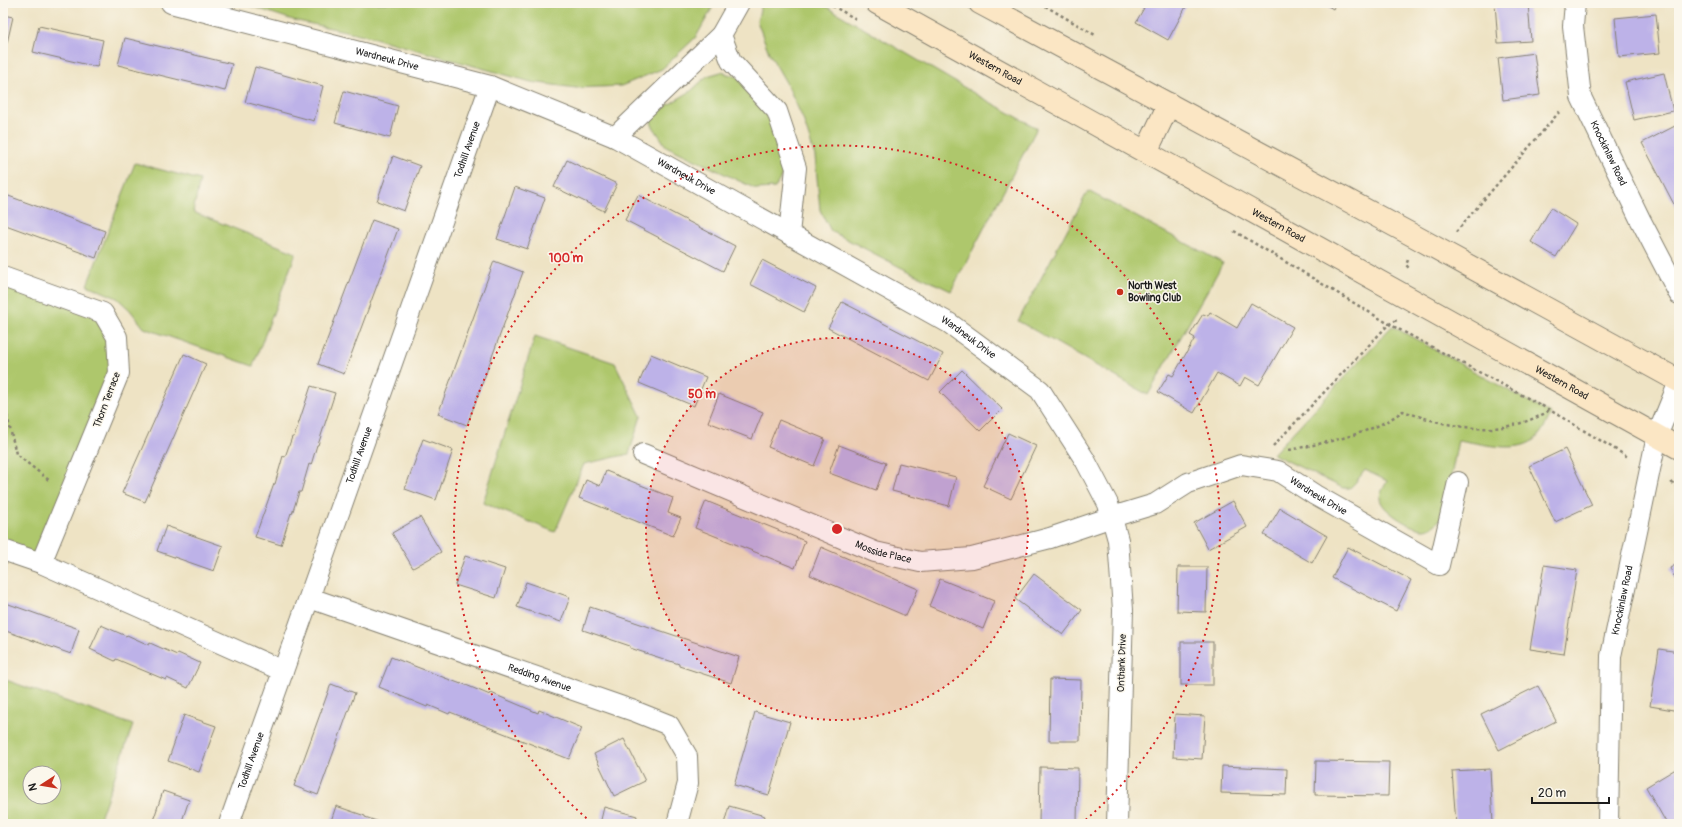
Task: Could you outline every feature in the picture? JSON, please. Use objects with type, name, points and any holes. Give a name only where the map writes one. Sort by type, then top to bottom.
[{"type":"main road","name":"Western Road","points":[[877,3],[1679,448]]},
{"type":"main road","points":[[980,3],[1416,237],[1679,382]]},
{"type":"main road","points":[[1146,152],[1169,104]]},
{"type":"street","name":"Wardneuk Drive","points":[[171,3],[490,86],[615,137],[949,324],[1040,390],[1084,460],[1110,510],[1154,504],[1188,483],[1241,465],[1268,469],[1278,471],[1315,495],[1439,565],[1458,482]]},
{"type":"street","points":[[615,137],[721,35],[739,3]]},
{"type":"street","name":"Knockinlaw Road","points":[[1575,3],[1573,26],[1581,96],[1640,219],[1679,294]]},
{"type":"street","points":[[721,35],[731,61],[777,111],[796,168],[789,234]]},
{"type":"street","name":"Todhill Avenue","points":[[229,824],[490,86]]},
{"type":"street","name":"Thorn Terrace","points":[[3,277],[103,313],[117,337],[119,373],[41,563]]},
{"type":"street","name":"Knockinlaw Road","points":[[1608,824],[1611,656],[1657,436],[1679,382]]},
{"type":"street","name":"Mosside Place","points":[[643,454],[875,552],[920,562],[972,558],[1050,538],[1110,510]]},
{"type":"street","name":"Onthank Drive","points":[[1110,510],[1118,540],[1123,610],[1117,824]]},
{"type":"street","points":[[3,550],[41,563],[283,671]]},
{"type":"street","name":"Redding Avenue","points":[[310,598],[634,711],[669,725],[687,756],[688,783],[677,824]]},
{"type":"path","points":[[827,3],[862,22]]},
{"type":"path","points":[[1233,230],[1389,324],[1548,409],[1650,471]]},
{"type":"path","points":[[1268,469],[1276,455],[1284,451],[1334,441],[1356,434],[1377,426],[1403,411],[1454,426],[1485,429],[1504,427],[1525,422],[1547,412],[1563,384]]},
{"type":"path","points":[[3,398],[16,454],[68,495]]},
{"type":"green space","points":[[241,3],[715,3],[696,37],[662,69],[621,86],[576,88],[531,82],[364,35],[293,20]]},
{"type":"green space","points":[[762,3],[820,3],[979,96],[1037,128],[951,291],[900,267],[831,231],[820,210],[815,156],[803,119],[788,86],[769,53],[757,21]]},
{"type":"green space","points":[[721,72],[741,78],[773,114],[786,168],[775,188],[756,189],[666,146],[652,125],[650,116],[691,91],[707,76]]},
{"type":"green space","points":[[135,163],[200,180],[193,212],[296,253],[253,366],[144,328],[130,310],[117,298],[87,285]]},
{"type":"green space","name":"North West Bowling Club","points":[[1088,191],[1223,263],[1148,395],[1018,321]]},
{"type":"green space","points":[[3,283],[98,318],[113,338],[114,368],[39,556],[3,543]]},
{"type":"green space","points":[[1392,326],[1551,414],[1539,435],[1534,440],[1526,444],[1507,447],[1458,440],[1444,512],[1435,525],[1424,529],[1405,523],[1385,508],[1381,503],[1380,496],[1387,481],[1365,470],[1350,488],[1343,488],[1273,454]]},
{"type":"green space","points":[[535,336],[615,363],[641,416],[629,454],[584,464],[555,532],[483,503]]},
{"type":"green space","points":[[3,679],[133,725],[98,824],[3,824]]},
{"type":"building","points":[[1134,3],[1188,3],[1168,40],[1136,22],[1144,8]]},
{"type":"building","points":[[1323,3],[1336,3],[1333,9]]},
{"type":"building","points":[[1495,3],[1528,3],[1531,41],[1498,43]]},
{"type":"building","points":[[1656,14],[1660,53],[1619,57],[1615,18]]},
{"type":"building","points":[[3,15],[13,17],[7,43],[3,42]]},
{"type":"building","points":[[39,26],[103,40],[97,67],[33,52]]},
{"type":"building","points":[[125,38],[232,64],[225,91],[118,65]]},
{"type":"building","points":[[1534,53],[1540,95],[1503,100],[1498,58]]},
{"type":"building","points":[[255,67],[323,86],[314,121],[245,102]]},
{"type":"building","points":[[1664,73],[1673,111],[1634,120],[1625,82]]},
{"type":"building","points":[[344,91],[398,106],[390,138],[335,123]]},
{"type":"building","points":[[1675,126],[1679,133],[1679,212],[1642,143]]},
{"type":"building","points":[[393,156],[420,166],[404,211],[377,201]]},
{"type":"building","points":[[567,160],[617,184],[604,211],[554,187]]},
{"type":"building","points":[[515,187],[545,198],[527,249],[497,239]]},
{"type":"building","points":[[3,194],[105,231],[96,258],[3,224]]},
{"type":"building","points":[[638,195],[735,246],[723,271],[625,220]]},
{"type":"building","points":[[1551,208],[1576,224],[1556,257],[1531,242]]},
{"type":"building","points":[[372,220],[398,229],[344,374],[318,364]]},
{"type":"building","points":[[762,260],[816,288],[804,312],[750,284]]},
{"type":"building","points":[[494,261],[523,272],[467,425],[438,414]]},
{"type":"building","points":[[842,302],[943,354],[929,381],[828,328]]},
{"type":"building","points":[[1251,303],[1293,327],[1259,385],[1245,377],[1240,386],[1217,373],[1194,413],[1158,392],[1169,374],[1173,376],[1195,338],[1190,335],[1203,314],[1208,316],[1210,312],[1237,328]]},
{"type":"building","points":[[184,354],[206,364],[145,502],[122,493]]},
{"type":"building","points":[[651,354],[706,377],[694,406],[639,383]]},
{"type":"building","points":[[962,370],[1002,409],[980,431],[940,392]]},
{"type":"building","points":[[311,386],[335,393],[311,465],[309,464],[301,492],[299,492],[292,514],[291,513],[281,545],[255,537],[275,484],[283,456],[285,457],[292,437],[294,437]]},
{"type":"building","points":[[719,394],[763,412],[752,439],[708,422]]},
{"type":"building","points":[[779,420],[825,439],[814,466],[768,447]]},
{"type":"building","points":[[1008,433],[1036,446],[1011,499],[983,486]]},
{"type":"building","points":[[423,439],[453,450],[436,500],[405,489]]},
{"type":"building","points":[[839,445],[886,463],[876,490],[829,473]]},
{"type":"building","points":[[1565,449],[1592,505],[1555,522],[1529,466]]},
{"type":"building","points":[[899,463],[956,477],[949,506],[892,491]]},
{"type":"building","points":[[606,471],[673,498],[668,513],[681,518],[673,536],[579,498],[586,480],[600,486]]},
{"type":"building","points":[[706,501],[805,541],[795,568],[695,528]]},
{"type":"building","points":[[1233,501],[1247,527],[1208,549],[1194,523]]},
{"type":"building","points":[[1280,508],[1327,536],[1312,563],[1264,535]]},
{"type":"building","points":[[420,517],[441,552],[413,568],[392,533]]},
{"type":"building","points":[[166,526],[223,546],[214,571],[157,551]]},
{"type":"building","points":[[821,547],[918,589],[906,616],[810,575]]},
{"type":"building","points":[[1348,547],[1411,580],[1396,611],[1332,578]]},
{"type":"building","points":[[465,556],[505,569],[496,598],[455,585]]},
{"type":"building","points":[[1679,563],[1679,587],[1670,568]]},
{"type":"building","points":[[1544,565],[1577,570],[1564,654],[1530,649]]},
{"type":"building","points":[[1178,567],[1207,567],[1206,612],[1177,611]]},
{"type":"building","points":[[1034,574],[1082,610],[1063,635],[1015,599]]},
{"type":"building","points":[[940,579],[994,601],[983,629],[929,606]]},
{"type":"building","points":[[526,582],[570,597],[561,622],[517,607]]},
{"type":"building","points":[[3,602],[79,629],[71,654],[3,630]]},
{"type":"building","points":[[590,607],[739,657],[731,683],[679,666],[679,664],[630,648],[630,646],[583,630]]},
{"type":"building","points":[[101,625],[149,645],[150,643],[200,663],[188,688],[167,678],[166,680],[116,659],[115,661],[90,649]]},
{"type":"building","points":[[1181,642],[1213,642],[1213,685],[1181,685]]},
{"type":"building","points":[[1659,649],[1679,652],[1679,711],[1650,706]]},
{"type":"building","points":[[391,657],[490,695],[491,693],[538,713],[539,710],[582,728],[569,759],[450,712],[449,714],[428,705],[427,707],[379,687]]},
{"type":"building","points":[[1050,679],[1081,680],[1080,741],[1049,741]]},
{"type":"building","points":[[331,684],[355,693],[318,795],[294,786]]},
{"type":"building","points":[[1538,686],[1556,721],[1499,750],[1481,714]]},
{"type":"building","points":[[755,712],[790,722],[769,795],[734,785]]},
{"type":"building","points":[[1175,714],[1205,716],[1202,759],[1173,757]]},
{"type":"building","points":[[184,715],[216,726],[199,772],[168,761]]},
{"type":"building","points":[[624,739],[645,781],[614,796],[594,754]]},
{"type":"building","points":[[1316,761],[1389,762],[1388,796],[1315,795]]},
{"type":"building","points":[[1222,766],[1287,769],[1286,795],[1221,793]]},
{"type":"building","points":[[1040,767],[1078,768],[1077,824],[1039,824]]},
{"type":"building","points":[[1679,767],[1679,824],[1667,824],[1646,787]]},
{"type":"building","points":[[1490,769],[1493,824],[1456,824],[1452,771]]},
{"type":"building","points":[[163,791],[189,800],[181,824],[152,824]]},
{"type":"building","points":[[336,806],[365,816],[385,824],[330,824]]},
{"type":"building","points":[[729,806],[765,816],[763,824],[724,824]]},
{"type":"building","points":[[604,807],[637,816],[635,824],[600,824]]},
{"type":"place","name":"North West Bowling Club","points":[[1120,292]]}]
